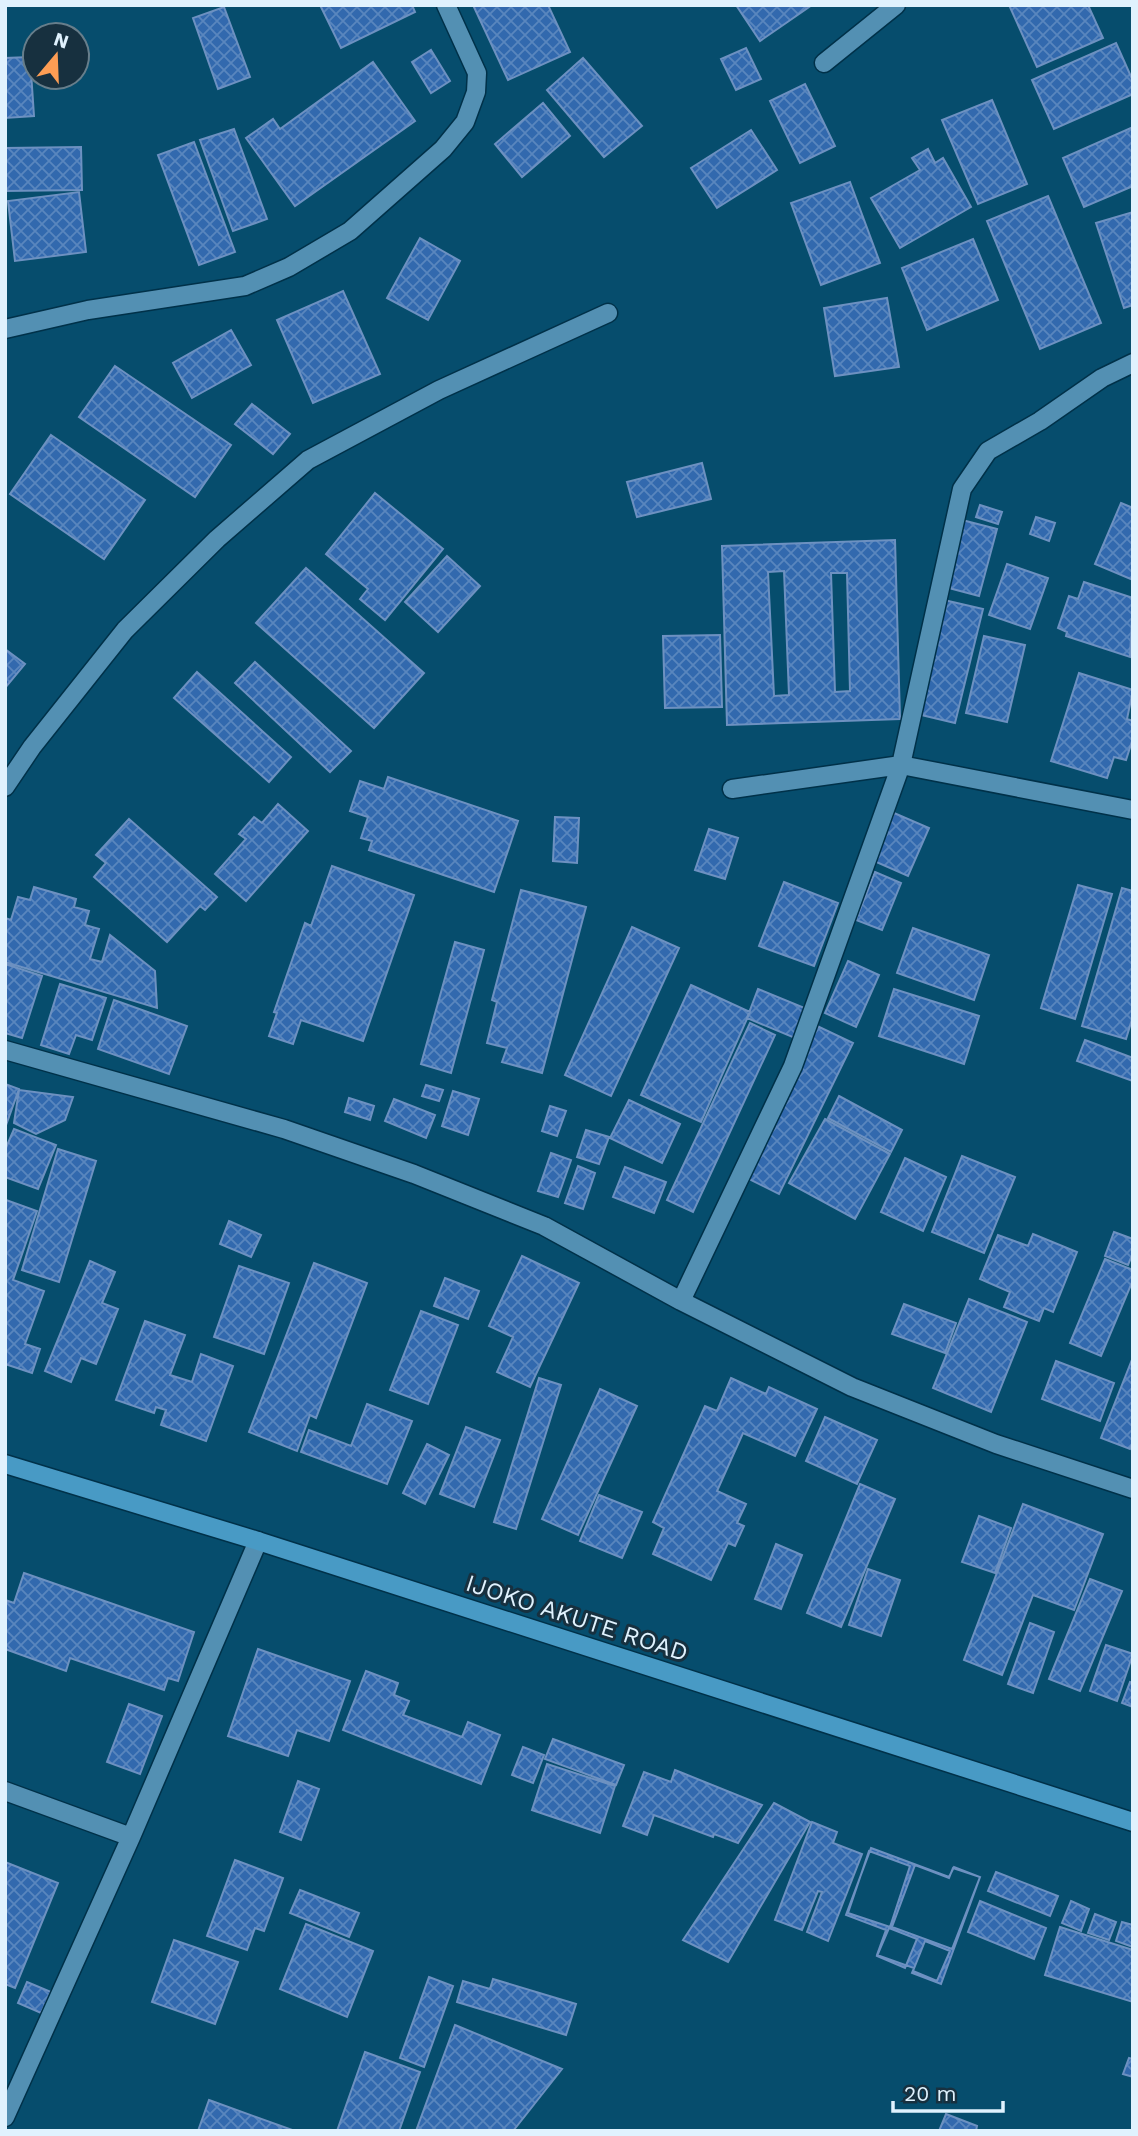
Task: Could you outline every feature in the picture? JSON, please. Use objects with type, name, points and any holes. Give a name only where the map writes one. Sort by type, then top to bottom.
[{"type":"main road","name":"IJOKO AKUTE ROAD","points":[[5,1464],[258,1541],[1133,1822]]},
{"type":"street","points":[[5,329],[88,310],[245,286],[289,267],[350,231],[443,149],[465,121],[476,92],[477,73],[446,5]]},
{"type":"street","points":[[824,63],[896,5]]},
{"type":"street","points":[[5,786],[32,747],[125,630],[217,539],[308,460],[439,390],[608,313]]},
{"type":"street","points":[[681,1301],[793,1066],[901,765],[962,489],[988,451],[1040,421],[1102,378],[1133,363]]},
{"type":"street","points":[[732,789],[901,765],[1133,810]]},
{"type":"street","points":[[5,1050],[284,1129],[414,1174],[544,1226],[681,1301],[852,1387],[996,1444],[1133,1489]]},
{"type":"street","points":[[5,2117],[131,1837],[258,1541]]},
{"type":"street","points":[[5,1791],[131,1837]]},
{"type":"building","points":[[320,5],[412,5],[415,12],[341,48]]},
{"type":"building","points":[[473,5],[548,5],[570,52],[508,80]]},
{"type":"building","points":[[736,5],[812,5],[760,41]]},
{"type":"building","points":[[1009,5],[1088,5],[1103,38],[1037,67]]},
{"type":"building","points":[[224,7],[250,77],[218,89],[193,18]]},
{"type":"building","points":[[1116,43],[1133,81],[1133,94],[1054,129],[1032,80]]},
{"type":"building","points":[[746,48],[761,79],[736,90],[721,59]]},
{"type":"building","points":[[431,50],[450,81],[431,93],[412,62]]},
{"type":"building","points":[[21,57],[21,91],[32,91],[34,116],[5,118],[5,58]]},
{"type":"building","points":[[583,58],[642,126],[604,157],[547,90]]},
{"type":"building","points":[[373,62],[415,121],[295,206],[246,138],[273,119],[280,129]]},
{"type":"building","points":[[805,84],[835,146],[800,163],[770,101]]},
{"type":"building","points":[[992,100],[1027,184],[978,204],[942,120]]},
{"type":"building","points":[[543,103],[570,136],[522,177],[495,144]]},
{"type":"building","points":[[1133,127],[1133,186],[1084,207],[1063,158]]},
{"type":"building","points":[[234,129],[267,219],[233,231],[200,140]]},
{"type":"building","points":[[751,130],[777,170],[717,208],[691,168]]},
{"type":"building","points":[[194,142],[235,252],[199,265],[158,155]]},
{"type":"building","points":[[81,147],[82,190],[5,191],[5,148]]},
{"type":"building","points":[[928,149],[935,163],[943,158],[971,207],[900,248],[871,198],[920,170],[912,158]]},
{"type":"building","points":[[850,182],[880,263],[821,285],[791,203]]},
{"type":"building","points":[[79,192],[86,252],[15,261],[8,201]]},
{"type":"building","points":[[1048,196],[1101,323],[1040,349],[987,221]]},
{"type":"building","points":[[1133,212],[1133,305],[1124,308],[1096,223]]},
{"type":"building","points":[[420,238],[460,261],[428,320],[387,298]]},
{"type":"building","points":[[973,239],[998,300],[927,330],[902,268]]},
{"type":"building","points":[[343,291],[380,374],[313,403],[277,320]]},
{"type":"building","points":[[887,298],[899,367],[835,376],[824,308]]},
{"type":"building","points":[[231,330],[251,365],[192,398],[173,363]]},
{"type":"building","points":[[115,366],[231,445],[195,497],[79,417]]},
{"type":"building","points":[[252,404],[290,434],[273,454],[235,424]]},
{"type":"building","points":[[51,435],[145,500],[104,559],[10,494]]},
{"type":"building","points":[[702,463],[711,499],[637,517],[627,482]]},
{"type":"building","points":[[375,493],[443,549],[385,620],[360,599],[368,589],[326,554]]},
{"type":"building","points":[[1121,503],[1133,508],[1133,580],[1095,564]]},
{"type":"building","points":[[980,505],[1002,512],[998,524],[976,517]]},
{"type":"building","points":[[1036,517],[1055,523],[1049,541],[1030,534]]},
{"type":"building","points":[[962,520],[997,529],[979,596],[945,587]]},
{"type":"building","points":[[895,540],[900,719],[727,725],[722,546]],"holes":[[[784,571],[789,695],[774,696],[768,572]],[[831,573],[847,573],[850,691],[835,692]]]},
{"type":"building","points":[[447,556],[480,586],[438,632],[405,602]]},
{"type":"building","points":[[1007,564],[1048,578],[1030,629],[989,615]]},
{"type":"building","points":[[306,568],[424,673],[374,728],[256,623]]},
{"type":"building","points":[[1084,582],[1133,598],[1130,657],[1066,636],[1067,632],[1058,628],[1069,596],[1078,599]]},
{"type":"building","points":[[944,600],[983,609],[955,723],[917,714]]},
{"type":"building","points":[[720,635],[722,707],[665,708],[663,636]]},
{"type":"building","points":[[984,636],[1025,645],[1007,722],[966,713]]},
{"type":"building","points":[[5,649],[25,664],[5,688]]},
{"type":"building","points":[[255,662],[351,751],[330,772],[235,683]]},
{"type":"building","points":[[197,672],[291,757],[269,782],[174,698]]},
{"type":"building","points":[[1079,673],[1133,690],[1127,719],[1133,721],[1133,738],[1126,760],[1114,757],[1107,778],[1051,761]]},
{"type":"building","points":[[388,777],[518,821],[494,892],[369,850],[372,841],[361,838],[368,817],[350,811],[360,781],[384,789]]},
{"type":"building","points":[[278,804],[308,831],[246,901],[215,874],[246,839],[239,834],[254,817],[262,823]]},
{"type":"building","points":[[894,813],[929,828],[908,876],[874,861]]},
{"type":"building","points":[[555,817],[579,818],[577,863],[553,861]]},
{"type":"building","points":[[129,819],[217,897],[205,910],[200,906],[167,942],[94,877],[106,863],[96,855]]},
{"type":"building","points":[[709,829],[738,838],[725,879],[695,870]]},
{"type":"building","points":[[332,866],[414,895],[363,1041],[301,1020],[293,1044],[269,1036],[277,1013],[274,1012],[305,923],[311,926]]},
{"type":"building","points":[[875,872],[901,883],[882,930],[856,920]]},
{"type":"building","points":[[784,882],[838,903],[814,966],[759,946]]},
{"type":"building","points":[[1078,885],[1112,894],[1075,1019],[1041,1008]]},
{"type":"building","points":[[34,887],[76,899],[74,907],[89,911],[85,925],[99,929],[90,959],[102,962],[110,935],[155,971],[157,1008],[5,962],[5,918],[11,920],[18,897],[30,900]]},
{"type":"building","points":[[1122,888],[1133,891],[1133,1016],[1126,1039],[1082,1026]]},
{"type":"building","points":[[521,890],[586,907],[542,1073],[502,1062],[507,1048],[487,1043],[497,1002],[492,1000]]},
{"type":"building","points":[[632,927],[679,948],[611,1096],[565,1075]]},
{"type":"building","points":[[913,928],[989,955],[974,1000],[897,973]]},
{"type":"building","points":[[455,942],[484,950],[451,1073],[421,1064]]},
{"type":"building","points":[[848,961],[879,975],[856,1027],[825,1013]]},
{"type":"building","points":[[5,964],[42,976],[22,1038],[5,1033]]},
{"type":"building","points":[[60,984],[106,998],[92,1040],[76,1035],[69,1054],[41,1045]]},
{"type":"building","points":[[691,985],[750,1012],[701,1122],[641,1095]]},
{"type":"building","points":[[758,989],[807,1009],[795,1038],[747,1018]]},
{"type":"building","points":[[894,989],[979,1016],[964,1064],[879,1036]]},
{"type":"building","points":[[114,1000],[187,1026],[169,1074],[98,1049]]},
{"type":"building","points":[[750,1023],[775,1035],[693,1212],[667,1200]]},
{"type":"building","points":[[815,1025],[853,1043],[779,1194],[741,1175]]},
{"type":"building","points":[[1085,1040],[1133,1058],[1133,1081],[1077,1061]]},
{"type":"building","points":[[5,1084],[19,1089],[5,1128]]},
{"type":"building","points":[[426,1085],[443,1090],[439,1101],[422,1096]]},
{"type":"building","points":[[19,1090],[73,1097],[65,1120],[36,1134],[14,1123]]},
{"type":"building","points":[[453,1091],[479,1099],[468,1135],[442,1126]]},
{"type":"building","points":[[839,1096],[902,1130],[891,1152],[828,1118]]},
{"type":"building","points":[[349,1098],[374,1106],[370,1120],[345,1112]]},
{"type":"building","points":[[394,1099],[435,1115],[426,1138],[385,1121]]},
{"type":"building","points":[[629,1100],[680,1124],[662,1163],[610,1138]]},
{"type":"building","points":[[550,1106],[566,1111],[557,1136],[542,1131]]},
{"type":"building","points":[[825,1119],[890,1154],[855,1219],[789,1183]]},
{"type":"building","points":[[14,1129],[56,1145],[38,1189],[5,1177],[5,1150]]},
{"type":"building","points":[[586,1130],[609,1137],[599,1164],[577,1157]]},
{"type":"building","points":[[58,1149],[96,1161],[59,1282],[22,1270]]},
{"type":"building","points":[[551,1153],[571,1160],[558,1197],[538,1191]]},
{"type":"building","points":[[962,1156],[1015,1177],[984,1253],[932,1232]]},
{"type":"building","points":[[905,1158],[946,1177],[923,1231],[881,1212]]},
{"type":"building","points":[[578,1166],[595,1173],[583,1209],[565,1203]]},
{"type":"building","points":[[625,1167],[666,1182],[654,1213],[613,1197]]},
{"type":"building","points":[[6,1200],[37,1211],[13,1280],[44,1291],[25,1344],[40,1349],[32,1373],[5,1364]]},
{"type":"building","points":[[229,1221],[261,1235],[251,1257],[220,1244]]},
{"type":"building","points":[[1114,1232],[1133,1239],[1133,1253],[1128,1265],[1105,1256]]},
{"type":"building","points":[[1033,1234],[1077,1252],[1053,1312],[1044,1308],[1039,1321],[1004,1307],[1010,1292],[980,1279],[998,1235],[1028,1246]]},
{"type":"building","points":[[522,1256],[579,1283],[530,1387],[497,1372],[513,1337],[489,1326]]},
{"type":"building","points":[[1105,1259],[1133,1270],[1133,1280],[1101,1356],[1070,1343]]},
{"type":"building","points":[[90,1261],[115,1272],[102,1303],[118,1309],[96,1364],[81,1358],[71,1382],[45,1371]]},
{"type":"building","points":[[314,1263],[367,1283],[316,1418],[310,1415],[297,1451],[249,1432]]},
{"type":"building","points":[[239,1266],[289,1283],[264,1354],[214,1337]]},
{"type":"building","points":[[445,1278],[479,1291],[468,1319],[434,1306]]},
{"type":"building","points":[[969,1299],[1027,1322],[991,1412],[933,1388]]},
{"type":"building","points":[[904,1304],[956,1323],[945,1353],[892,1334]]},
{"type":"building","points":[[421,1311],[458,1325],[428,1404],[390,1390]]},
{"type":"building","points":[[145,1321],[185,1335],[170,1375],[192,1382],[201,1354],[233,1366],[206,1441],[161,1425],[166,1410],[156,1407],[154,1413],[116,1400]]},
{"type":"building","points":[[1133,1357],[1133,1442],[1130,1449],[1101,1438]]},
{"type":"building","points":[[1056,1361],[1114,1383],[1100,1421],[1042,1399]]},
{"type":"building","points":[[539,1378],[561,1385],[516,1529],[494,1522]]},
{"type":"building","points":[[731,1378],[766,1394],[769,1387],[817,1409],[795,1456],[743,1433],[717,1491],[746,1504],[737,1523],[744,1526],[735,1546],[728,1543],[711,1580],[653,1554],[664,1528],[653,1522],[705,1406],[717,1411]]},
{"type":"building","points":[[600,1389],[637,1406],[578,1535],[542,1519]]},
{"type":"building","points":[[367,1404],[412,1421],[387,1484],[301,1452],[309,1430],[351,1446]]},
{"type":"building","points":[[825,1417],[877,1440],[857,1484],[806,1461]]},
{"type":"building","points":[[466,1427],[500,1440],[474,1507],[440,1494]]},
{"type":"building","points":[[427,1444],[449,1455],[425,1504],[403,1493]]},
{"type":"building","points":[[860,1484],[895,1499],[841,1627],[807,1613]]},
{"type":"building","points":[[599,1495],[642,1512],[622,1558],[580,1541]]},
{"type":"building","points":[[1023,1504],[1103,1534],[1074,1610],[1033,1595],[1002,1675],[964,1660]]},
{"type":"building","points":[[979,1516],[1011,1528],[995,1573],[962,1562]]},
{"type":"building","points":[[776,1544],[802,1555],[781,1609],[755,1599]]},
{"type":"building","points":[[868,1569],[900,1580],[881,1636],[849,1625]]},
{"type":"building","points":[[24,1573],[194,1632],[178,1681],[168,1678],[164,1690],[70,1658],[66,1671],[5,1649],[5,1600],[14,1603]]},
{"type":"building","points":[[1090,1579],[1122,1591],[1080,1691],[1049,1679]]},
{"type":"building","points":[[1030,1623],[1054,1632],[1033,1693],[1008,1684]]},
{"type":"building","points":[[1106,1645],[1133,1654],[1117,1701],[1090,1691]]},
{"type":"building","points":[[258,1649],[350,1681],[329,1741],[297,1730],[288,1756],[228,1736]]},
{"type":"building","points":[[366,1671],[398,1683],[394,1695],[409,1701],[403,1715],[462,1737],[468,1722],[500,1735],[481,1784],[343,1730]]},
{"type":"building","points":[[1130,1682],[1133,1683],[1133,1707],[1122,1703]]},
{"type":"building","points":[[129,1704],[162,1716],[140,1774],[107,1762]]},
{"type":"building","points":[[553,1739],[624,1765],[616,1785],[545,1759]]},
{"type":"building","points":[[523,1747],[544,1755],[533,1783],[512,1775]]},
{"type":"building","points":[[547,1764],[615,1786],[600,1833],[532,1810]]},
{"type":"building","points":[[675,1770],[762,1805],[738,1843],[714,1834],[713,1837],[654,1815],[647,1835],[623,1826],[644,1772],[671,1782]]},
{"type":"building","points":[[298,1781],[319,1789],[301,1840],[280,1832]]},
{"type":"building","points":[[774,1803],[810,1822],[728,1962],[683,1940]]},
{"type":"building","points":[[812,1822],[837,1832],[833,1843],[862,1854],[828,1941],[807,1932],[822,1892],[818,1891],[802,1930],[775,1920]]},
{"type":"building","points":[[871,1848],[949,1877],[954,1867],[980,1877],[941,1984],[912,1973],[914,1968],[877,1955],[886,1930],[846,1915]]},
{"type":"building","points":[[869,1851],[910,1866],[890,1927],[848,1913]]},
{"type":"building","points":[[235,1860],[283,1878],[264,1931],[255,1928],[247,1950],[207,1936]]},
{"type":"building","points":[[5,1862],[58,1883],[15,1988],[5,1984]]},
{"type":"building","points":[[915,1865],[949,1878],[953,1868],[980,1877],[952,1949],[892,1927]]},
{"type":"building","points":[[996,1872],[1058,1896],[1050,1916],[988,1891]]},
{"type":"building","points":[[300,1890],[359,1913],[349,1937],[290,1913]]},
{"type":"building","points":[[980,1901],[1046,1928],[1034,1959],[968,1932]]},
{"type":"building","points":[[1071,1901],[1089,1909],[1081,1931],[1062,1923]]},
{"type":"building","points":[[1095,1914],[1116,1922],[1109,1940],[1088,1933]]},
{"type":"building","points":[[1122,1922],[1133,1925],[1133,1947],[1116,1941]]},
{"type":"building","points":[[306,1924],[373,1951],[347,2017],[280,1989]]},
{"type":"building","points":[[1060,1927],[1133,1950],[1133,2002],[1045,1975]]},
{"type":"building","points":[[889,1928],[917,1939],[905,1968],[877,1956]]},
{"type":"building","points":[[174,1940],[238,1962],[215,2024],[152,2002]]},
{"type":"building","points":[[925,1941],[950,1951],[937,1981],[913,1971]]},
{"type":"building","points":[[429,1977],[453,1986],[424,2067],[400,2058]]},
{"type":"building","points":[[493,1979],[576,2004],[566,2035],[457,2002],[463,1981],[490,1989]]},
{"type":"building","points":[[27,1982],[51,1992],[41,2013],[18,2003]]},
{"type":"building","points":[[455,2025],[562,2069],[513,2131],[416,2131]]},
{"type":"building","points":[[365,2052],[420,2072],[399,2131],[337,2131]]},
{"type":"building","points":[[1129,2058],[1133,2059],[1133,2077],[1123,2074]]},
{"type":"building","points":[[209,2100],[295,2131],[198,2131]]},
{"type":"building","points":[[946,2114],[977,2126],[976,2131],[939,2131]]}]
